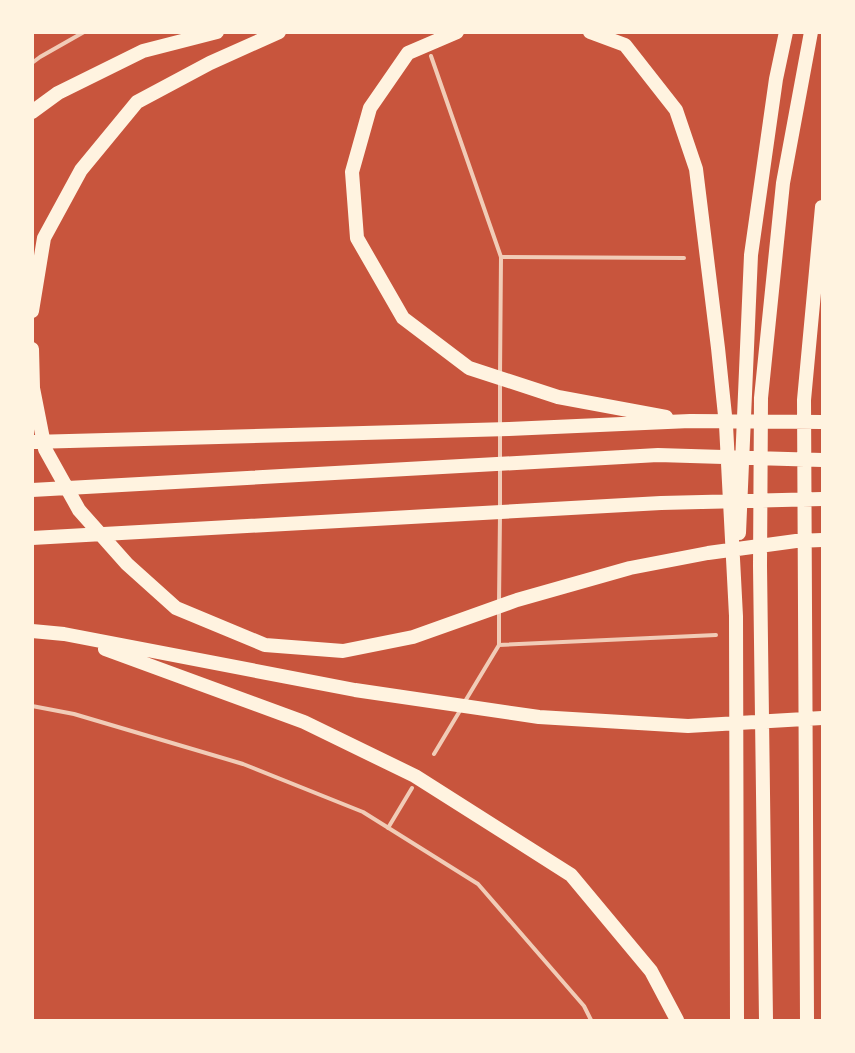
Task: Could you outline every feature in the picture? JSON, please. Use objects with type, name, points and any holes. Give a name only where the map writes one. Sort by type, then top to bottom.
[{"type":"highway","points":[[32,112],[58,93],[143,51],[217,32]]},
{"type":"highway","points":[[32,311],[44,238],[81,170],[138,102],[210,62],[279,32]]},
{"type":"highway","points":[[457,32],[408,53],[370,108],[352,172],[356,238],[403,318],[470,368],[558,398],[690,421]]},
{"type":"highway","points":[[590,32],[625,46],[676,110],[696,168],[726,425],[736,616]]},
{"type":"highway","points":[[737,1020],[736,616],[751,255],[776,79],[786,32]]},
{"type":"highway","points":[[766,1020],[760,566],[761,398],[784,183],[810,32]]},
{"type":"highway","points":[[807,1020],[804,400],[822,207]]},
{"type":"highway","points":[[32,349],[33,388],[45,449],[79,510],[127,564],[176,608],[265,645],[343,651],[361,648],[414,638],[518,600],[630,568],[708,552],[796,541],[822,540]]},
{"type":"highway","points":[[32,442],[509,429],[690,421],[822,422]]},
{"type":"highway","points":[[32,490],[658,455],[822,460]]},
{"type":"highway","points":[[32,538],[660,503],[822,499]]},
{"type":"highway","points":[[32,630],[64,634],[355,690],[539,717],[688,726],[822,718]]},
{"type":"highway","points":[[64,634],[304,722],[415,776],[571,875],[651,971],[677,1020]]},
{"type":"lane","points":[[32,63],[84,32]]},
{"type":"lane","points":[[431,56],[501,257],[499,645],[434,754]]},
{"type":"lane","points":[[501,257],[684,258]]},
{"type":"lane","points":[[499,645],[716,635]]},
{"type":"lane","points":[[32,706],[74,714],[243,764],[363,812],[478,884],[584,1006],[591,1020]]},
{"type":"lane","points":[[388,828],[412,788]]}]
